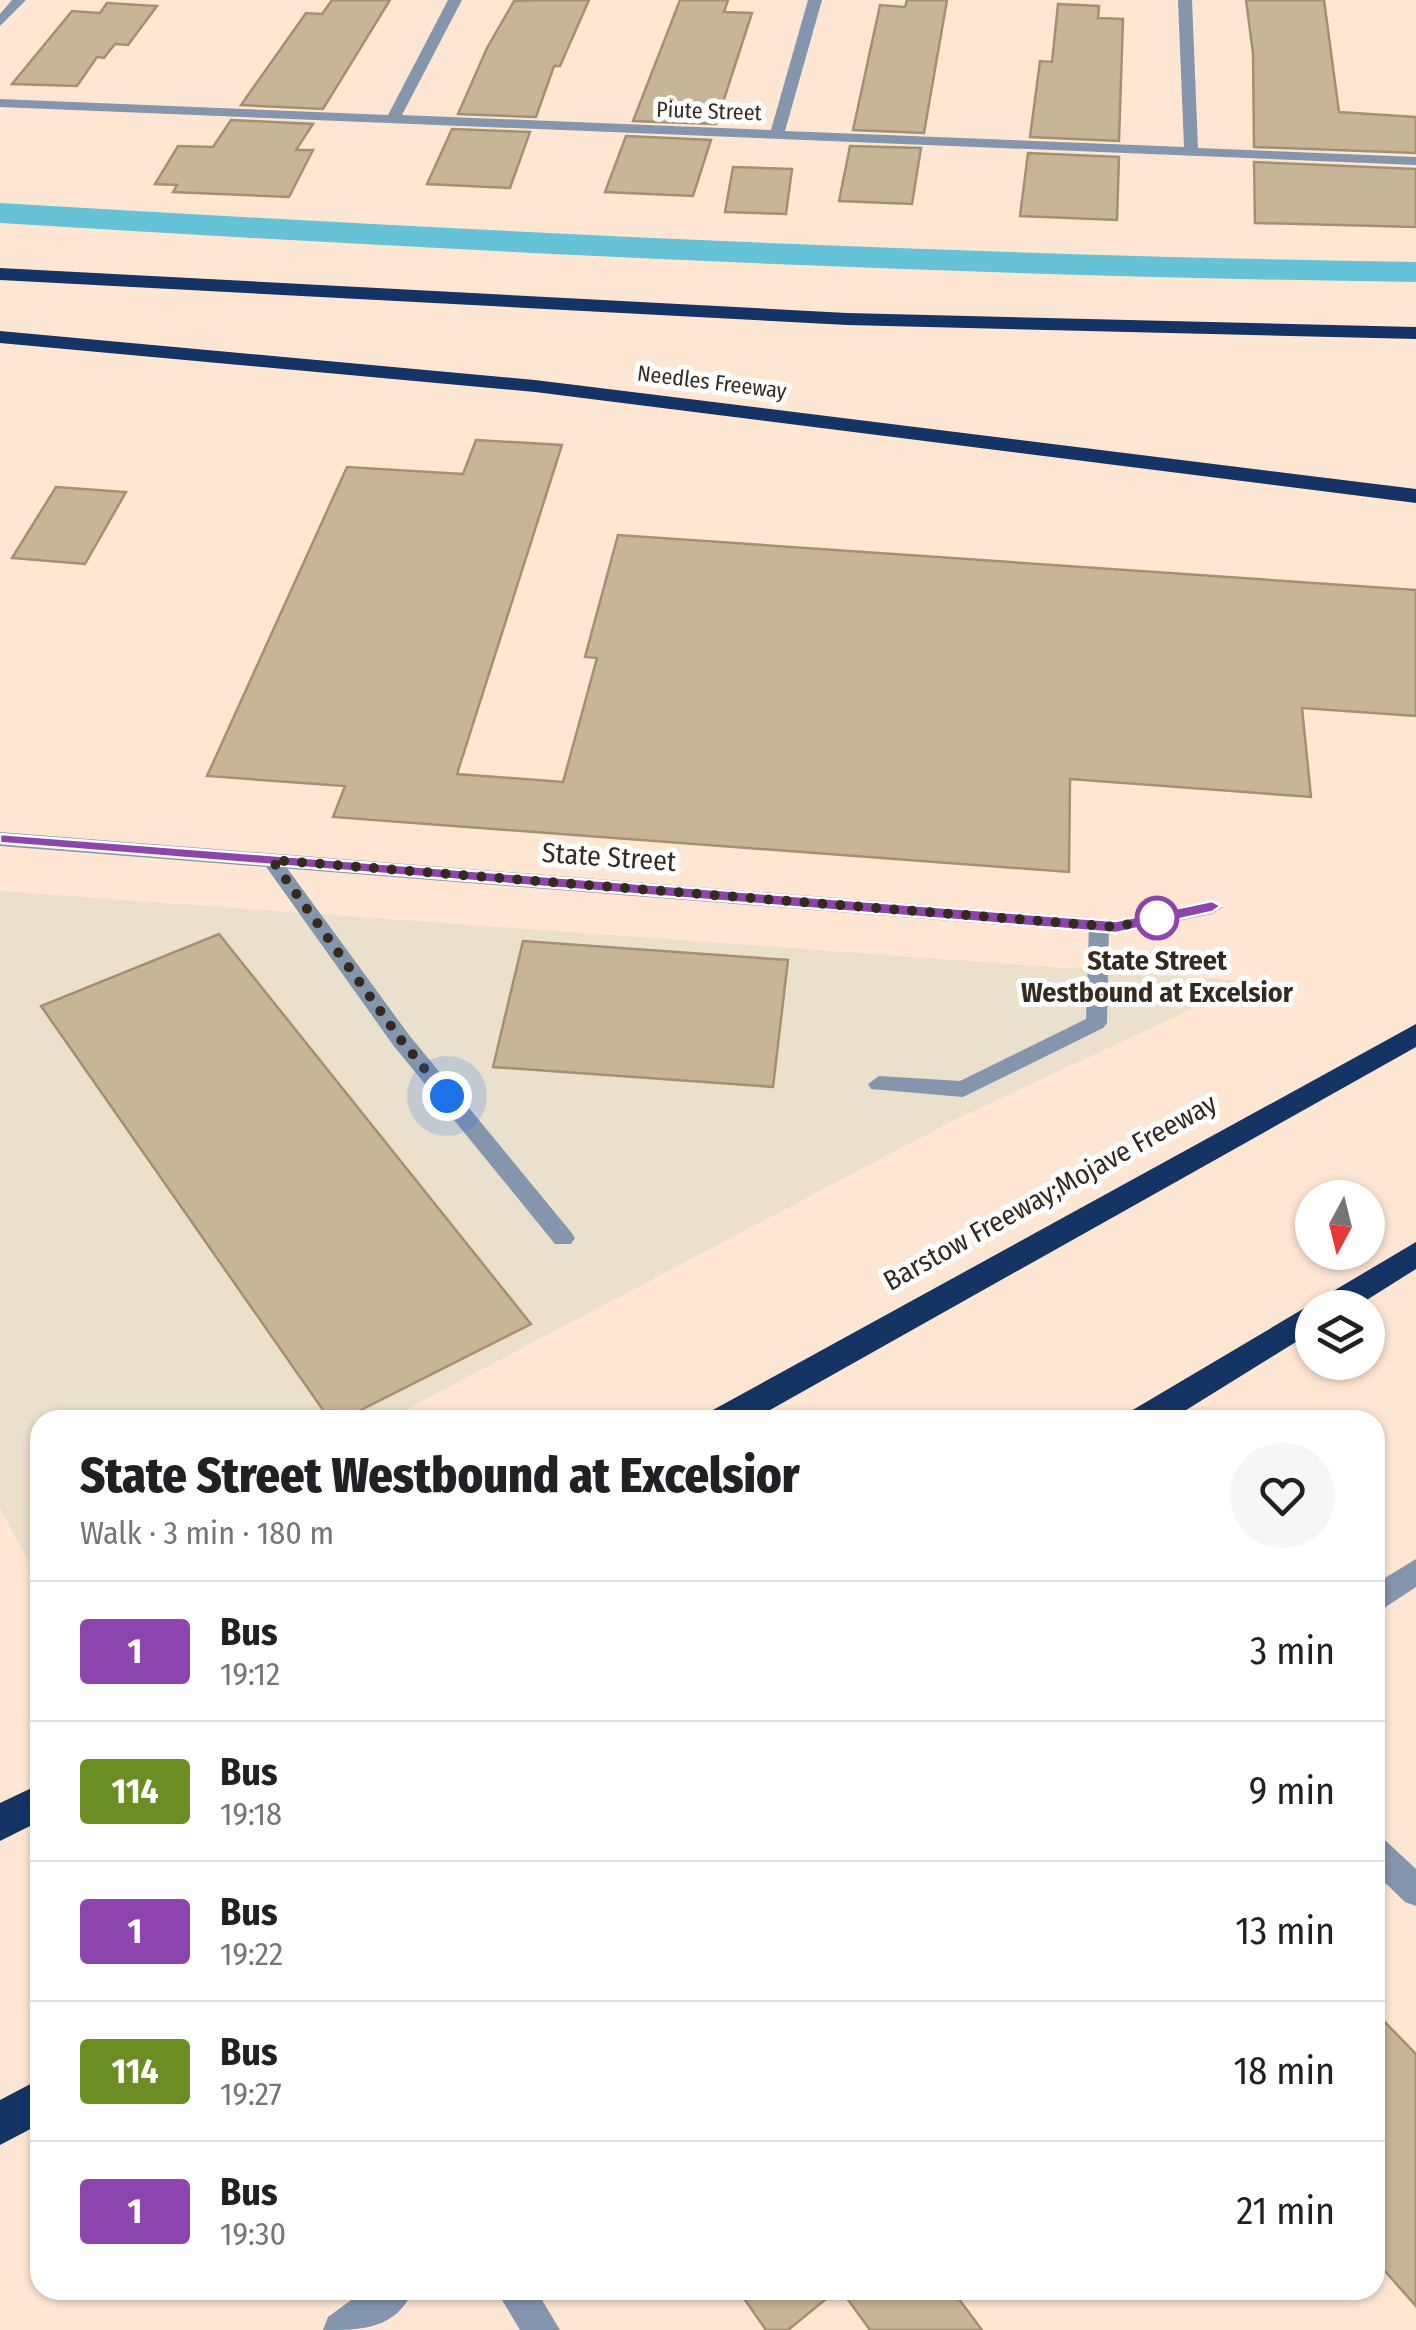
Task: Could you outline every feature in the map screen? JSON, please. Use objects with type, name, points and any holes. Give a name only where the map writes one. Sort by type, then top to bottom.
[{"type":"highway","points":[[0,274],[789,317],[1416,333]]},
{"type":"highway","name":"Needles Freeway","points":[[0,337],[535,386],[1416,496]]},
{"type":"highway","name":"Barstow Freeway;Mojave Freeway","points":[[740,1410],[1416,1034]]},
{"type":"highway","points":[[1357,1290],[1416,1254]]},
{"type":"highway","points":[[1159,1410],[1295,1327]]},
{"type":"highway","points":[[0,1823],[30,1806]]},
{"type":"highway","points":[[0,2124],[30,2106]]},
{"type":"street","points":[[0,22],[20,0]]},
{"type":"street","points":[[392,120],[456,0]]},
{"type":"street","points":[[776,136],[815,0]]},
{"type":"street","points":[[1185,0],[1191,152]]},
{"type":"street","name":"Piute Street","points":[[0,104],[1416,161]]},
{"type":"street","name":"State Street","points":[[0,839],[1116,927],[1212,906]]},
{"type":"street","points":[[1385,1594],[1416,1571]]},
{"type":"street","points":[[1385,1862],[1416,1891]]},
{"type":"street","points":[[341,2330],[382,2300]]},
{"type":"street","points":[[521,2300],[542,2330]]},
{"type":"lane","points":[[272,860],[401,1040],[564,1238]]},
{"type":"lane","points":[[879,1084],[963,1089],[1096,1023],[1099,926]]},
{"type":"shaded area","points":[[0,891],[1234,980],[1239,987],[954,1120],[405,1410],[30,1410],[30,1564],[0,1508]]},
{"type":"building","points":[[332,0],[390,0],[323,109],[241,105],[306,13],[322,14]]},
{"type":"building","points":[[589,0],[560,66],[554,66],[536,117],[458,114],[487,48],[514,1]]},
{"type":"building","points":[[680,0],[728,0],[724,12],[752,13],[716,124],[633,121]]},
{"type":"building","points":[[907,0],[947,0],[924,133],[853,130],[880,5],[905,7]]},
{"type":"building","points":[[1246,0],[1324,0],[1339,112],[1416,117],[1416,153],[1254,147],[1253,53]]},
{"type":"building","points":[[107,3],[157,6],[128,45],[115,44],[104,58],[97,57],[77,86],[12,84],[72,11],[100,13]]},
{"type":"building","points":[[1058,4],[1099,6],[1098,18],[1123,19],[1119,141],[1030,137],[1040,61],[1052,62]]},
{"type":"building","points":[[231,120],[313,124],[296,150],[313,150],[289,197],[173,192],[177,185],[155,184],[178,146],[213,147]]},
{"type":"building","points":[[452,129],[530,132],[510,188],[427,184]]},
{"type":"building","points":[[626,136],[711,140],[693,196],[605,192]]},
{"type":"building","points":[[850,146],[921,148],[912,204],[839,201]]},
{"type":"building","points":[[1028,153],[1119,157],[1117,220],[1020,216]]},
{"type":"building","points":[[1254,162],[1416,169],[1416,227],[1255,223]]},
{"type":"building","points":[[733,167],[792,169],[786,214],[725,212]]},
{"type":"building","points":[[476,440],[562,445],[457,774],[563,782],[597,658],[585,657],[618,535],[1416,590],[1416,716],[1302,708],[1311,797],[1070,779],[1069,872],[333,817],[345,786],[207,776],[347,467],[463,474]]},
{"type":"building","points":[[56,487],[126,492],[85,564],[12,558]]},
{"type":"building","points":[[219,934],[531,1324],[361,1410],[323,1410],[41,1006]]},
{"type":"building","points":[[523,941],[788,960],[773,1087],[493,1067]]},
{"type":"building","points":[[1385,2022],[1416,2054],[1416,2306],[1385,2271]]},
{"type":"building","points":[[745,2300],[825,2300],[788,2330],[766,2330]]},
{"type":"building","points":[[848,2300],[960,2300],[982,2330],[870,2330]]},
{"type":"waterway","points":[[0,213],[708,252],[1416,272]]},
{"type":"bus line","name":"1","points":[[0,839],[1116,927],[1212,906]]},
{"type":"place","name":"State Street Westbound at Excelsior","points":[[1157,918]]},
{"type":"route","points":[[447,1096],[401,1040],[272,860],[1116,927],[1157,918]]}]
